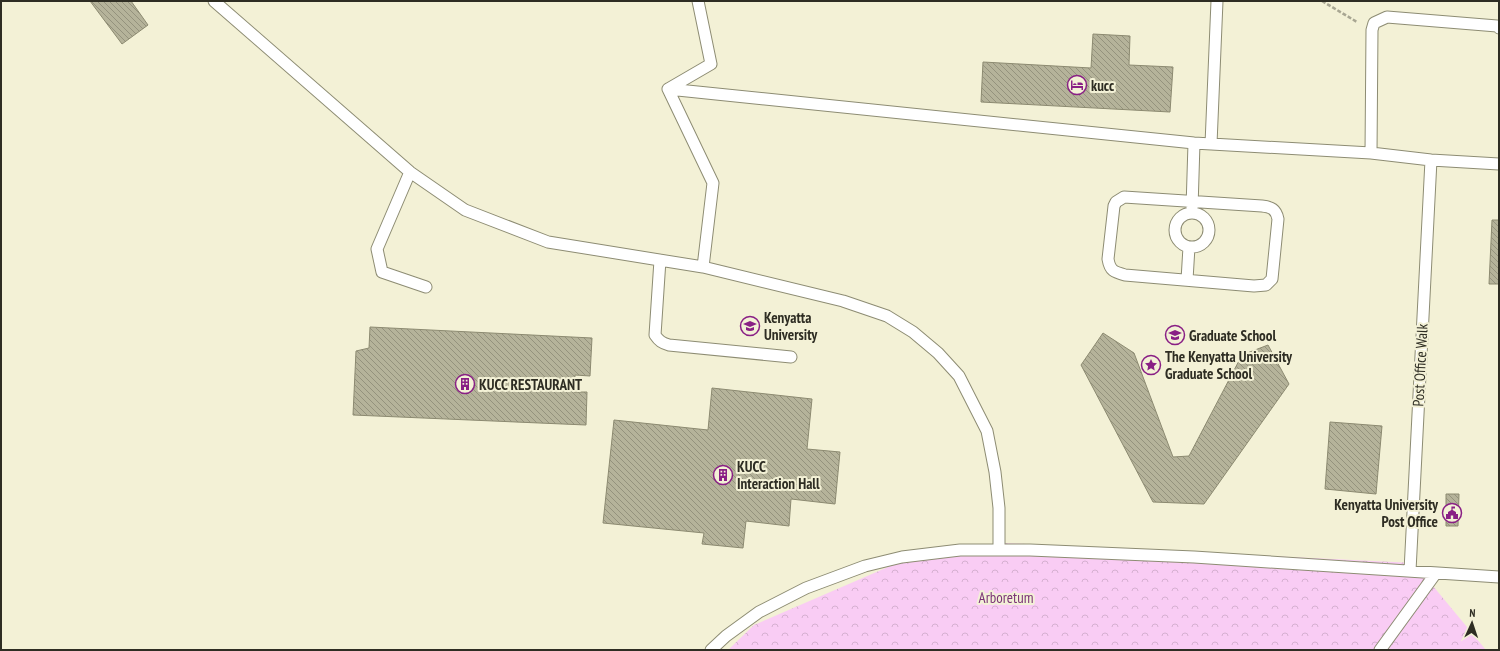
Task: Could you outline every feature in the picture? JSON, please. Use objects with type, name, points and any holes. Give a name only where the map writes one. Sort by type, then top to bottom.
[{"type":"lane","points":[[214,1],[410,172],[465,210],[548,242],[703,266],[829,297],[887,316],[913,332],[938,353],[959,376],[987,431],[995,472],[998,550]]},
{"type":"lane","points":[[668,89],[711,64],[698,1]]},
{"type":"lane","points":[[1211,144],[1217,1]]},
{"type":"lane","points":[[1371,153],[1372,30],[1374,23],[1387,18],[1497,26],[1499,28]]},
{"type":"lane","points":[[668,89],[1194,143],[1371,153],[1431,160],[1499,164]]},
{"type":"lane","points":[[668,89],[713,183],[703,266]]},
{"type":"lane","points":[[1192,207],[1203,216],[1209,225],[1209,237],[1200,246],[1189,247],[1180,243],[1175,234],[1176,224],[1192,207],[1194,143]]},
{"type":"lane","name":"Post Office Walk","points":[[1410,571],[1431,160]]},
{"type":"lane","points":[[410,172],[377,249],[382,272],[426,288]]},
{"type":"lane","points":[[1124,197],[1192,207],[1268,206],[1274,209],[1277,213],[1278,219],[1272,279],[1266,285],[1254,286],[1125,275],[1115,272],[1109,266],[1108,258],[1114,206],[1120,199],[1124,197]]},
{"type":"lane","points":[[1187,280],[1189,247]]},
{"type":"lane","points":[[660,260],[655,335],[658,340],[669,345],[791,357]]},
{"type":"lane","points":[[711,650],[726,636],[759,612],[806,588],[864,566],[902,557],[960,550],[1194,557],[1499,578]]},
{"type":"lane","points":[[1380,650],[1436,573]]},
{"type":"path","points":[[1322,1],[1372,30]]},
{"type":"green space","name":"Arboretum","points":[[1004,543],[1414,563],[1486,650],[728,650],[754,625],[895,564]]},
{"type":"building","points":[[90,1],[131,1],[148,25],[122,44]]},
{"type":"building","name":"kucc","points":[[1093,34],[1130,36],[1129,65],[1173,67],[1170,112],[981,102],[983,62],[1091,68]]},
{"type":"building","points":[[1492,220],[1499,220],[1499,284],[1489,284]]},
{"type":"building","name":"KUCC RESTAURANT","points":[[370,327],[592,338],[590,376],[575,375],[574,392],[587,392],[586,425],[353,415],[356,351],[369,348]]},
{"type":"building","name":"Graduate School","points":[[1103,333],[1134,353],[1173,457],[1189,456],[1242,355],[1268,345],[1289,384],[1204,504],[1153,502],[1081,365]]},
{"type":"building","name":"KUCC Interaction Hall","points":[[712,388],[812,399],[807,449],[840,452],[835,504],[791,499],[789,526],[746,521],[743,548],[702,544],[704,533],[603,523],[614,420],[708,430]]},
{"type":"building","name":"Kenyatta University Post Office","points":[[1330,422],[1382,426],[1376,494],[1325,489]]},
{"type":"building","points":[[1446,494],[1459,494],[1458,526],[1446,526]]},
{"type":"place","name":"kucc","points":[[1077,85]]},
{"type":"place","name":"Kenyatta University","points":[[750,326]]},
{"type":"place","name":"Graduate School","points":[[1175,335]]},
{"type":"place","name":"The Kenyatta University Graduate School","points":[[1151,365]]},
{"type":"place","name":"KUCC RESTAURANT","points":[[465,384]]},
{"type":"place","name":"KUCC Interaction Hall","points":[[723,475]]},
{"type":"place","name":"Kenyatta University Post Office","points":[[1452,513]]}]
